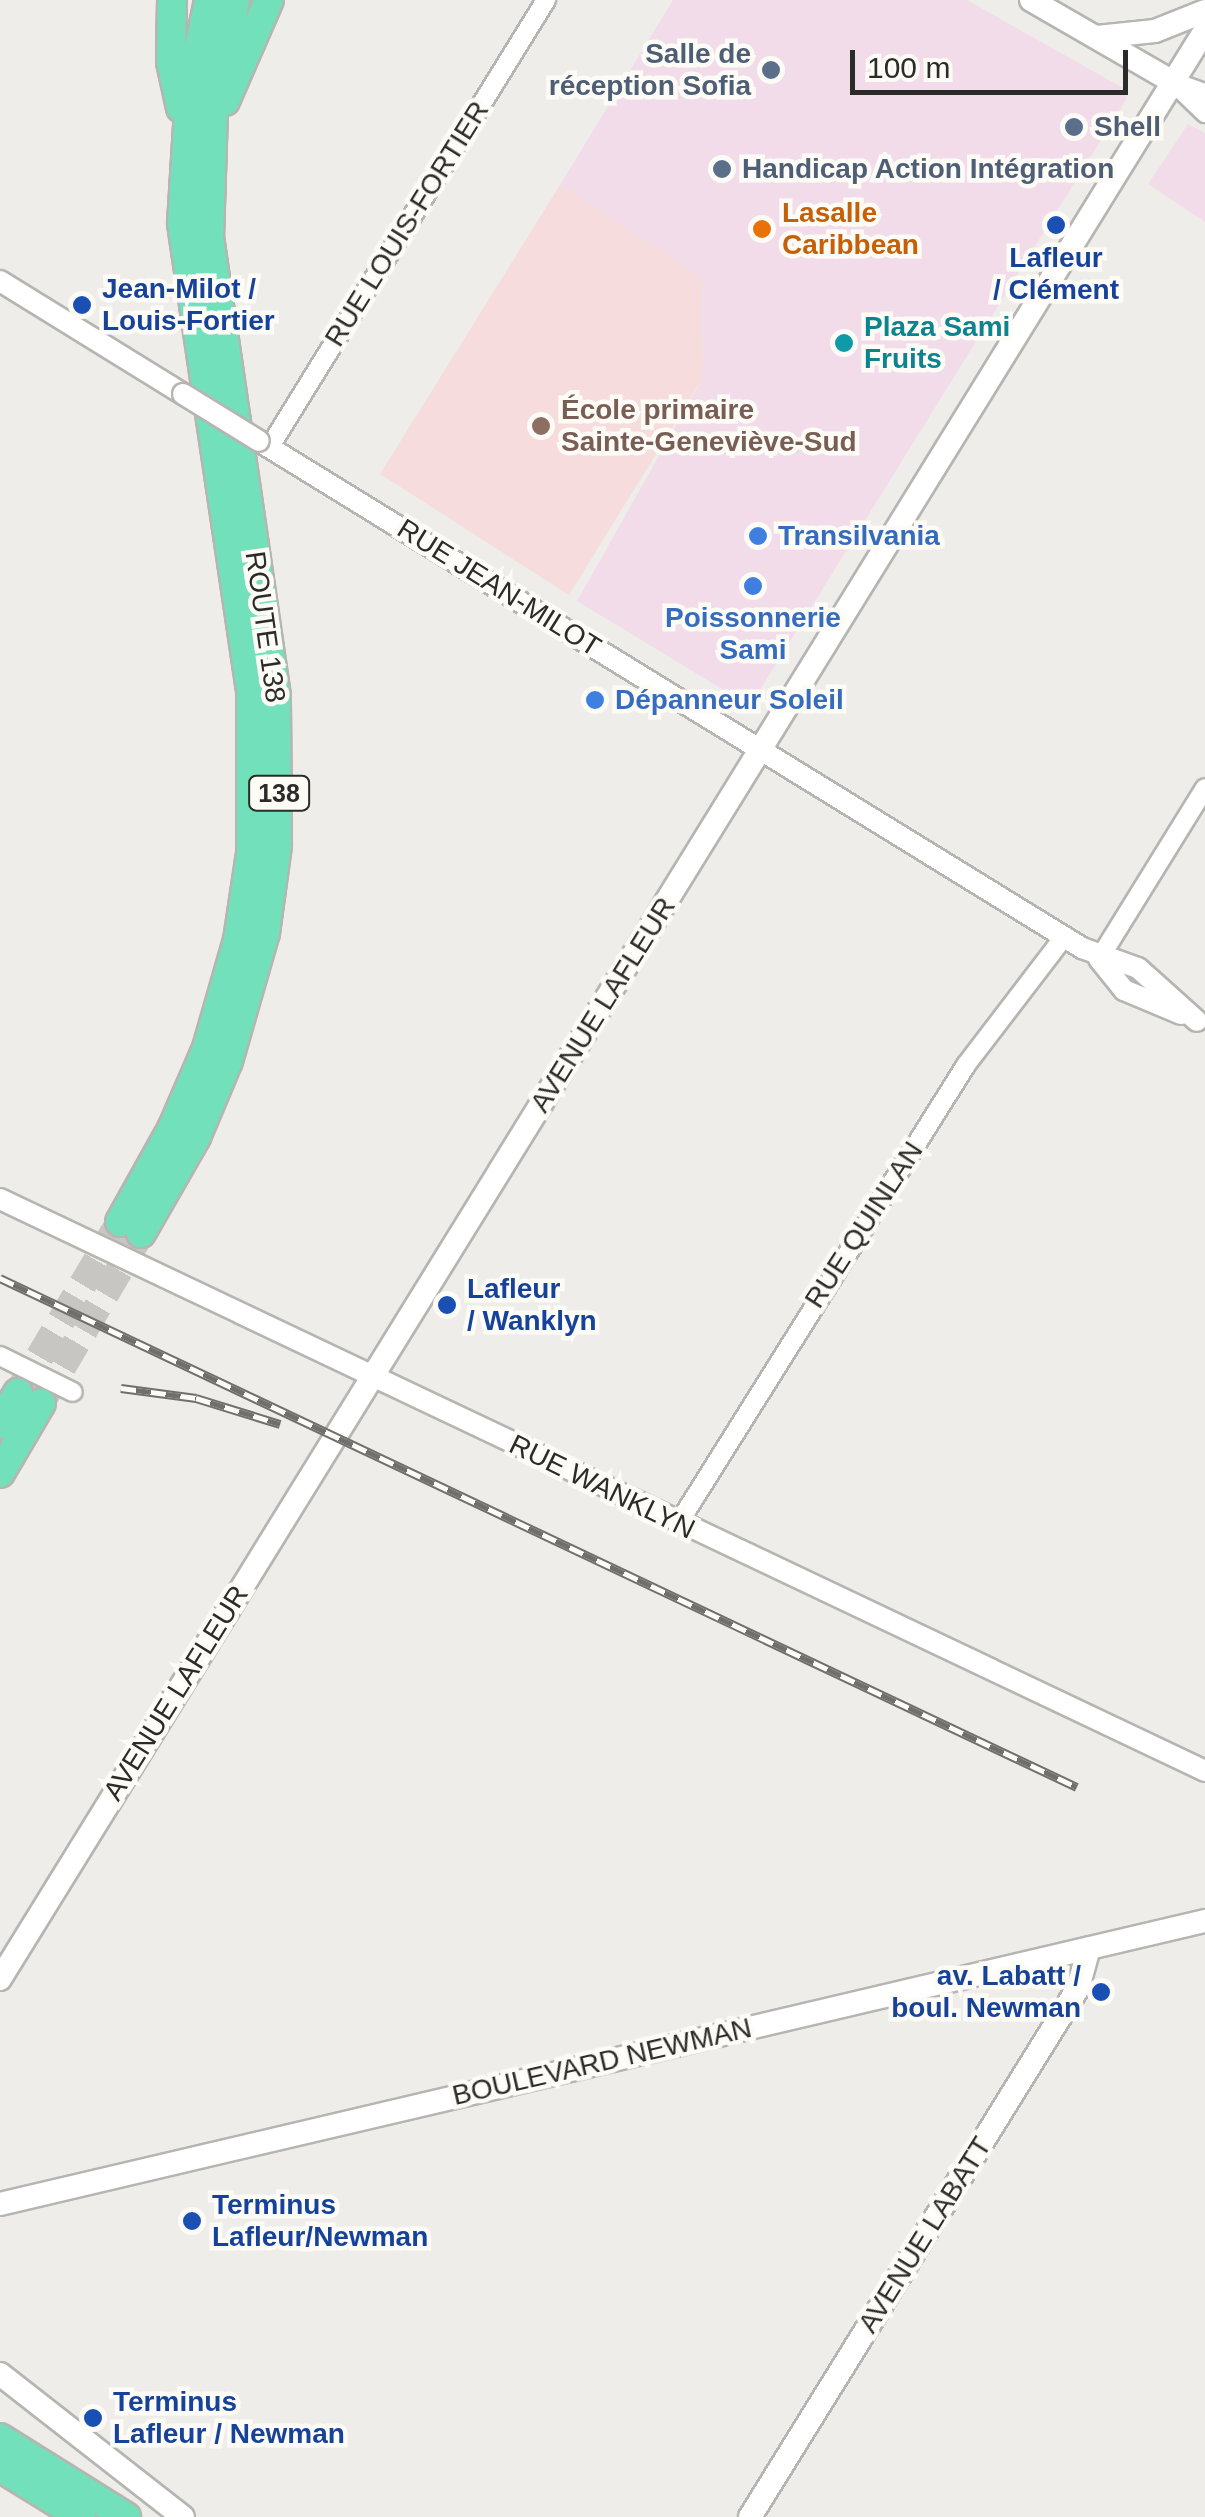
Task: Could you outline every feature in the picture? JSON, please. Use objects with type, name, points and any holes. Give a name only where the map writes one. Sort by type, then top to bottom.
[{"type":"highway","points":[[172,0],[171,62],[199,129]]},
{"type":"highway","name":"ROUTE 138","points":[[130,1227],[196,1137],[238,1032],[270,904],[279,811],[273,670],[212,279],[199,129],[209,0]]},
{"type":"highway","name":"ROUTE 138","points":[[199,129],[235,0]]},
{"type":"highway","points":[[199,129],[269,0]]},
{"type":"highway","points":[[0,1424],[30,1398],[0,1473]]},
{"type":"highway","points":[[0,2438],[126,2517]]},
{"type":"highway","points":[[0,2467],[81,2517]]},
{"type":"main road","points":[[1031,0],[1174,82]]},
{"type":"main road","points":[[1096,38],[1155,31],[1205,12]]},
{"type":"main road","name":"AVENUE LAFLEUR","points":[[0,1979],[1205,30]]},
{"type":"main road","name":"BOULEVARD NEWMAN","points":[[0,2204],[1205,1922]]},
{"type":"main road","name":"AVENUE LABATT","points":[[750,2517],[1078,1988],[1090,1948]]},
{"type":"main road","points":[[0,2374],[183,2517]]},
{"type":"street","name":"RUE LOUIS-FORTIER","points":[[264,444],[546,0]]},
{"type":"street","points":[[1174,82],[1205,93]]},
{"type":"street","points":[[1174,82],[1205,112]]},
{"type":"street","name":"RUE JEAN-MILOT","points":[[0,281],[1064,937],[1099,958],[1138,968],[1201,1023]]},
{"type":"street","points":[[1099,958],[1205,788]]},
{"type":"street","name":"RUE QUINLAN","points":[[678,1524],[966,1065],[1064,937]]},
{"type":"street","name":"RUE WANKLYN","points":[[0,1199],[1205,1771]]},
{"type":"street","points":[[0,1356],[74,1392]]},
{"type":"shaded area","points":[[673,0],[967,0],[1123,88],[1127,98],[750,706],[577,601],[703,378],[702,277],[560,185]]},
{"type":"shaded area","points":[[1188,124],[1205,133],[1205,222],[1148,184]]},
{"type":"shaded area","name":"École primaire Sainte-Geneviève-Sud","points":[[560,185],[702,277],[703,378],[569,595],[380,474]]},
{"type":"tunnel","points":[[18,1393],[120,1222]]},
{"type":"tunnel","points":[[41,1403],[141,1233]]},
{"type":"railway","points":[[0,1278],[1077,1787]]},
{"type":"railway","points":[[121,1388],[196,1398],[280,1424]]},
{"type":"place","name":"Salle de réception Sofia","points":[[771,70]]},
{"type":"place","name":"Shell","points":[[1074,127]]},
{"type":"place","name":"Handicap Action Intégration","points":[[722,169]]},
{"type":"place","name":"Lafleur / Clément","points":[[1056,225]]},
{"type":"place","name":"Lasalle Caribbean","points":[[762,229]]},
{"type":"place","name":"Jean-Milot / Louis-Fortier","points":[[82,305]]},
{"type":"place","name":"Plaza Sami Fruits","points":[[844,343]]},
{"type":"place","name":"École primaire Sainte-Geneviève-Sud","points":[[541,426]]},
{"type":"place","name":"Transilvania","points":[[758,536]]},
{"type":"place","name":"Poissonnerie Sami","points":[[753,586]]},
{"type":"place","name":"Dépanneur Soleil","points":[[595,700]]},
{"type":"place","name":"Lafleur / Wanklyn","points":[[447,1305]]},
{"type":"place","name":"av. Labatt / boul. Newman","points":[[1101,1992]]},
{"type":"place","name":"Terminus Lafleur/Newman","points":[[192,2221]]},
{"type":"place","name":"Terminus Lafleur / Newman","points":[[93,2418]]}]
